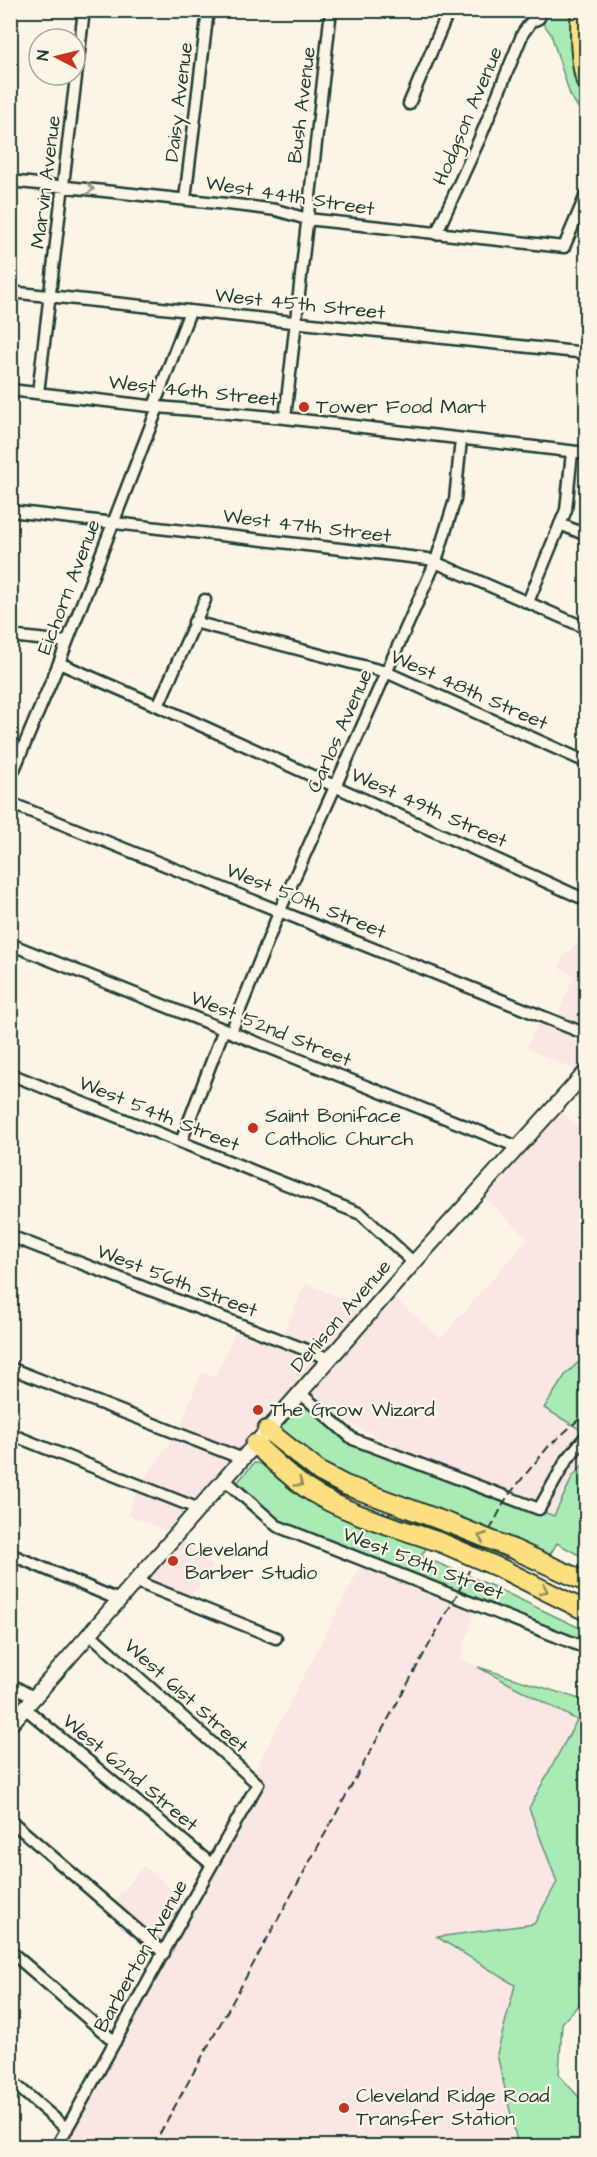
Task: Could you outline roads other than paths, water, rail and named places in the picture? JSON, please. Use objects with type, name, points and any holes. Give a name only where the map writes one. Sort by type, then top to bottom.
[{"type":"highway","points":[[581,10],[579,40],[581,63],[586,82]]},
{"type":"highway","points":[[261,1437],[345,1485],[451,1524],[586,1582]]},
{"type":"highway","points":[[261,1437],[298,1482],[314,1493],[348,1509],[442,1543],[502,1569],[586,1611]]},
{"type":"main road","name":"Denison Avenue","points":[[10,1725],[414,1263],[586,1072]]},
{"type":"street","name":"Marvin Avenue","points":[[38,393],[84,10]]},
{"type":"street","name":"Daisy Avenue","points":[[185,199],[208,10]]},
{"type":"street","name":"Bush Avenue","points":[[285,418],[332,10]]},
{"type":"street","points":[[409,104],[449,10]]},
{"type":"street","name":"Hodgson Avenue","points":[[436,234],[480,138],[523,33],[531,22],[539,18]]},
{"type":"street","name":"West 44th Street","points":[[10,181],[185,199],[276,210],[307,219],[564,247],[586,195]]},
{"type":"street","name":"West 45th Street","points":[[10,292],[586,352]]},
{"type":"street","name":"Eichorn Avenue","points":[[10,779],[59,663],[190,311]]},
{"type":"street","name":"West 46th Street","points":[[10,390],[156,407],[285,418],[586,453]]},
{"type":"street","name":"Carlos Avenue","points":[[181,1142],[280,910],[436,561],[455,500],[461,439]]},
{"type":"street","points":[[528,602],[566,510],[572,452]]},
{"type":"street","name":"West 47th Street","points":[[10,511],[436,561],[586,628]]},
{"type":"street","points":[[560,524],[586,535]]},
{"type":"street","points":[[158,706],[205,600]]},
{"type":"street","name":"West 48th Street","points":[[194,622],[386,672],[586,762]]},
{"type":"street","points":[[10,636],[67,642]]},
{"type":"street","name":"West 49th Street","points":[[59,663],[586,900]]},
{"type":"street","name":"West 50th Street","points":[[10,803],[586,1034]]},
{"type":"street","name":"West 52nd Street","points":[[10,944],[518,1148]]},
{"type":"street","name":"West 54th Street","points":[[10,1074],[361,1214],[414,1263]]},
{"type":"street","name":"West 56th Street","points":[[10,1236],[330,1359]]},
{"type":"street","points":[[10,1368],[243,1459]]},
{"type":"street","points":[[300,1393],[353,1438],[539,1509],[566,1461],[586,1436]]},
{"type":"street","points":[[10,1434],[199,1509]]},
{"type":"street","name":"West 58th Street","points":[[225,1480],[277,1526],[586,1648]]},
{"type":"street","points":[[10,1554],[119,1600]]},
{"type":"street","points":[[135,1581],[276,1638]]},
{"type":"street","name":"West 61st Street","points":[[90,1634],[258,1784]]},
{"type":"street","name":"West 62nd Street","points":[[10,1684],[211,1864]]},
{"type":"street","name":"Barberton Avenue","points":[[57,2146],[211,1864],[258,1784]]},
{"type":"street","points":[[10,1820],[164,1953]]},
{"type":"street","points":[[10,1951],[115,2042]]},
{"type":"street","points":[[10,2080],[67,2129]]},
{"type":"railway","points":[[153,2146],[456,1596],[507,1497],[548,1447],[586,1413]]},
{"type":"place","name":"Tower Food Mart","points":[[304,407]]},
{"type":"place","name":"Saint Boniface Catholic Church","points":[[253,1128]]},
{"type":"place","name":"The Grow Wizard","points":[[258,1410]]},
{"type":"place","name":"Cleveland Barber Studio","points":[[173,1561]]},
{"type":"place","name":"Cleveland Ridge Road Transfer Station","points":[[344,2108]]}]
